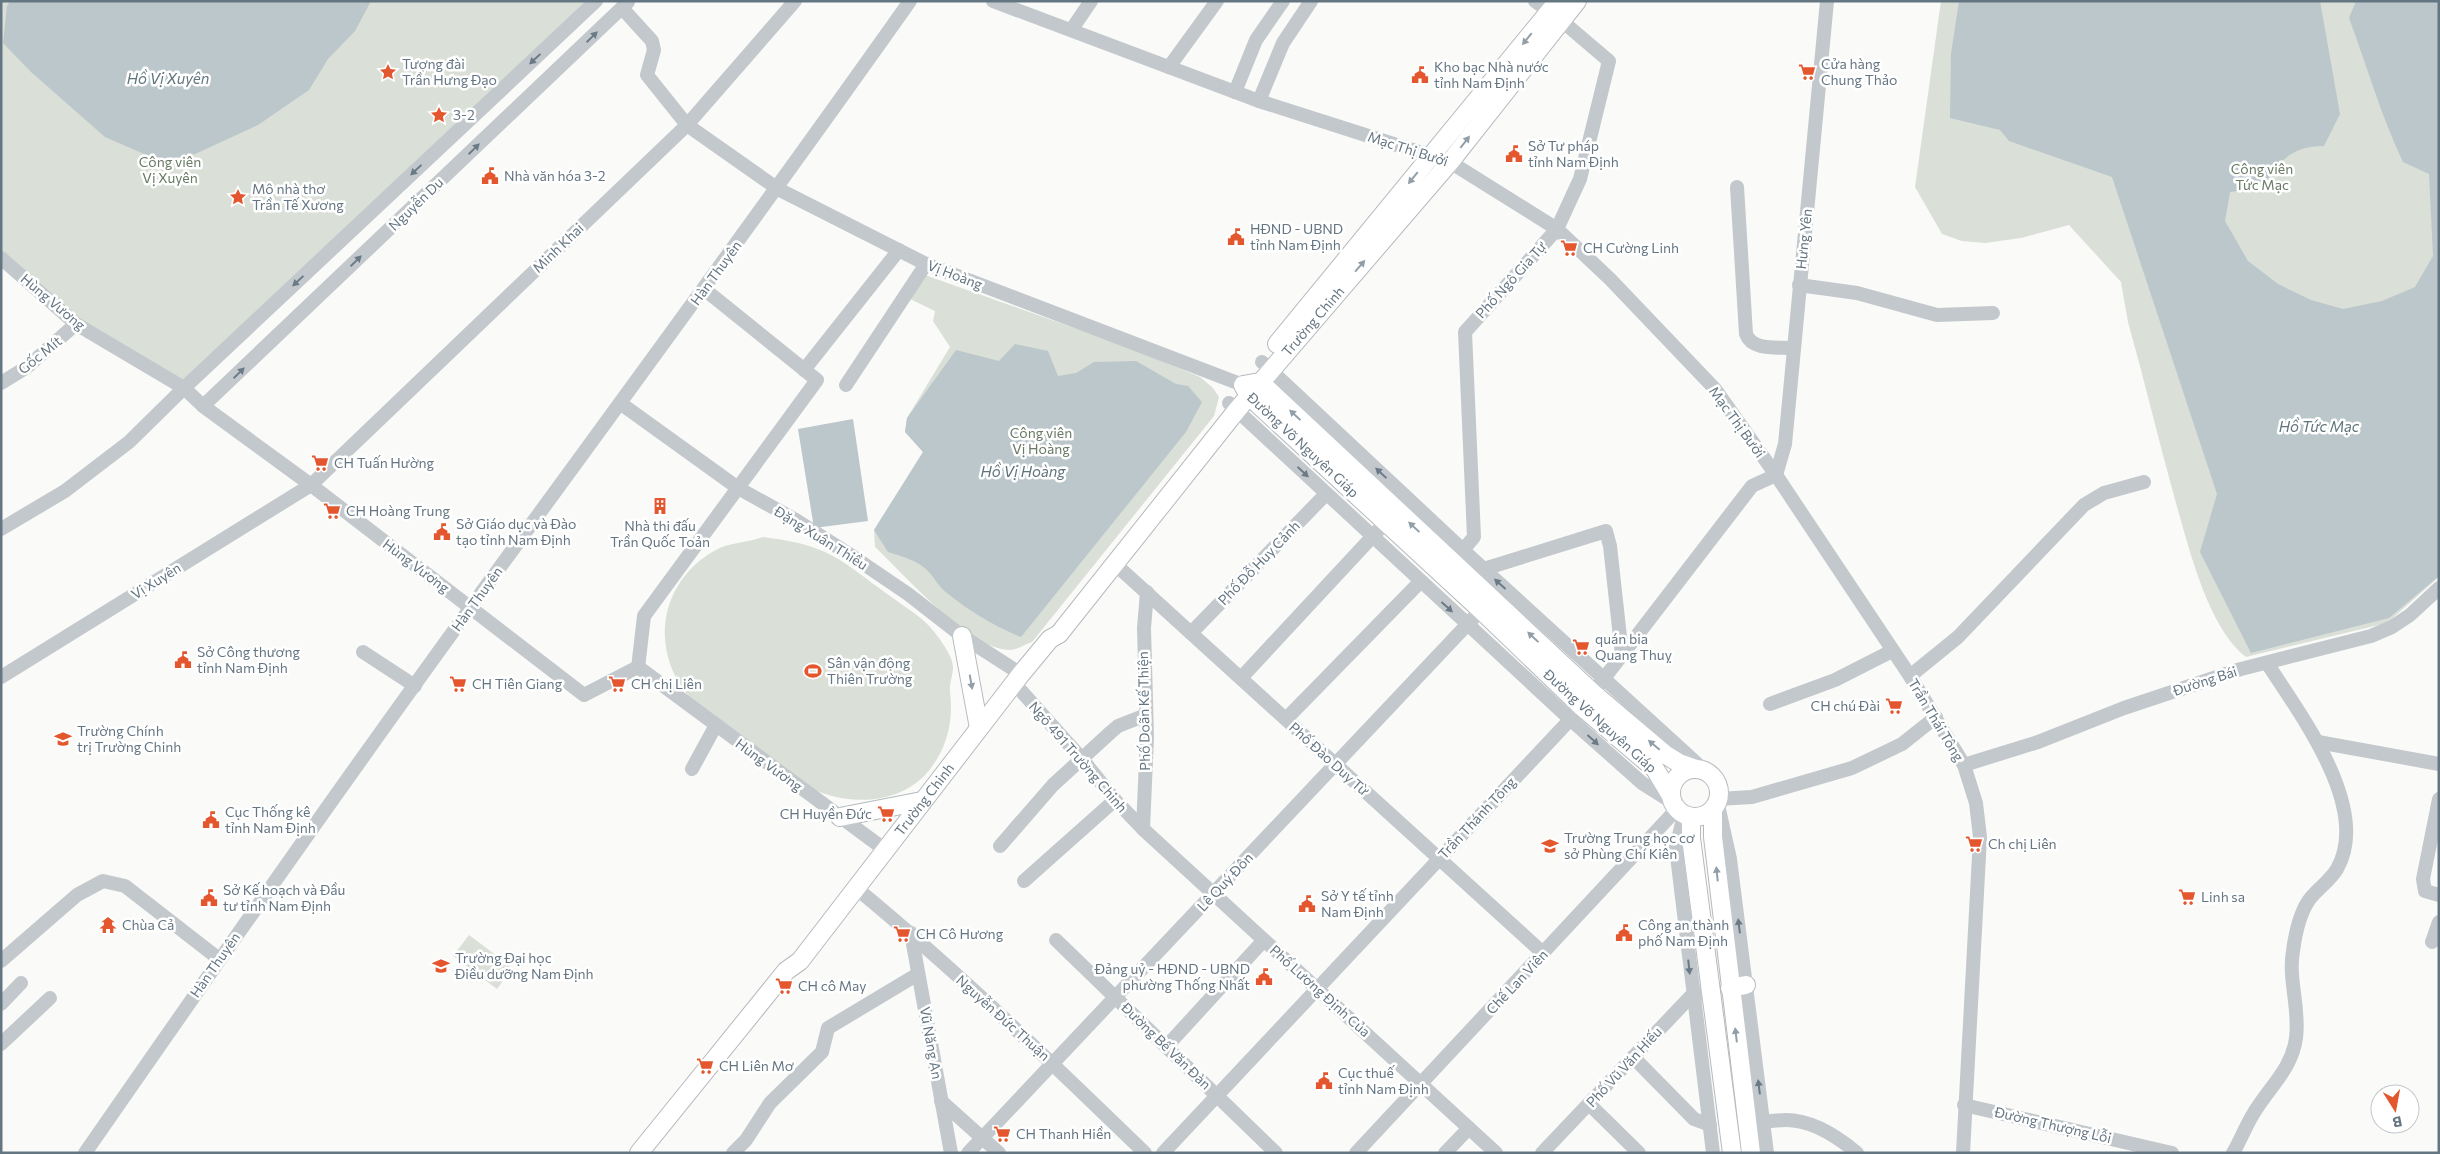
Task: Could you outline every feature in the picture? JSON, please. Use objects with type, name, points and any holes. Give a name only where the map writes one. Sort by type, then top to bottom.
[{"type":"main road","name":"Trường Chinh","points":[[1264,371],[1430,156],[1551,9],[1577,1]]},
{"type":"main road","name":"Trường Chinh","points":[[1050,639],[1052,630],[1233,406],[1450,162],[1551,9]]},
{"type":"main road","name":"Đường Võ Nguyên Giáp","points":[[1264,371],[1458,557],[1593,693],[1666,755],[1679,763],[1700,769]]},
{"type":"main road","name":"Đường Võ Nguyên Giáp","points":[[1246,391],[1481,610],[1576,713],[1655,769],[1679,808],[1691,838],[1732,1153]]},
{"type":"main road","name":"Trường Chinh","points":[[651,1153],[795,974],[800,961],[884,849],[1017,679],[1050,639],[1059,634],[1115,564],[1233,406]]},
{"type":"main road","points":[[962,636],[979,728]]},
{"type":"main road","points":[[1716,804],[1699,817],[1679,808],[1675,778],[1681,773],[1700,769],[1716,780],[1719,788],[1713,837],[1738,986],[1755,1123],[1751,1153]]},
{"type":"main road","points":[[840,817],[922,801]]},
{"type":"main road","name":"Trường Chinh","points":[[639,1153],[786,971],[800,961]]},
{"type":"street","name":"Nguyễn Du","points":[[1,529],[65,491],[129,442],[596,1]]},
{"type":"street","name":"Minh Khai","points":[[311,485],[687,125],[795,1]]},
{"type":"street","name":"Hàn Thuyên","points":[[85,1153],[219,959],[471,608],[778,189],[910,1]]},
{"type":"street","name":"Mạc Thị Bưởi","points":[[993,1],[1072,29],[1258,101],[1450,162],[1557,228],[1610,279],[1715,389],[1776,475]]},
{"type":"street","points":[[1072,29],[1092,1]]},
{"type":"street","points":[[1169,67],[1216,1]]},
{"type":"street","points":[[1234,92],[1256,40],[1283,1]]},
{"type":"street","points":[[1258,101],[1283,43],[1311,1]]},
{"type":"street","name":"Hưng Yên","points":[[1776,475],[1785,444],[1827,1]]},
{"type":"street","name":"Nguyễn Du","points":[[203,406],[626,5]]},
{"type":"street","points":[[626,5],[652,41],[654,50],[647,75],[687,125]]},
{"type":"street","name":"Phố Ngô Gia Tự","points":[[1458,557],[1474,537],[1465,332],[1557,228],[1580,179],[1609,61],[1551,9]]},
{"type":"street","name":"Vị Hoàng","points":[[687,125],[778,189],[926,264],[1246,391]]},
{"type":"street","points":[[1737,187],[1746,334],[1748,340],[1754,345],[1793,348]]},
{"type":"street","points":[[804,370],[899,250]]},
{"type":"street","name":"Hùng Vương","points":[[1,258],[76,324],[184,388],[203,406],[311,485],[584,695],[638,668],[884,849]]},
{"type":"street","points":[[846,385],[926,264]]},
{"type":"street","points":[[1799,285],[1857,293],[1937,315],[1993,314]]},
{"type":"street","points":[[638,668],[644,616],[817,380],[704,289]]},
{"type":"street","name":"Gốc Mít","points":[[1,383],[27,367],[76,324]]},
{"type":"street","name":"Đặng Xuân Thiều","points":[[620,403],[738,488],[855,558],[908,594],[1017,679]]},
{"type":"street","name":"Đường Võ Nguyên Giáp","points":[[1233,406],[1467,625],[1576,713]]},
{"type":"street","name":"Trần Thái Tông","points":[[1776,475],[1936,717],[1964,765],[1976,803],[1980,837],[1964,1105],[1963,1153]]},
{"type":"street","name":"Trần Thánh Tông","points":[[1163,1153],[1576,713],[1752,486],[1776,475]]},
{"type":"street","points":[[1910,676],[1958,637],[2084,505],[2104,493],[2144,482]]},
{"type":"street","name":"Vị Xuyên","points":[[1,677],[311,485]]},
{"type":"street","name":"Phố Đỗ Huy Cảnh","points":[[1191,633],[1326,494]]},
{"type":"street","points":[[1241,678],[1386,522]]},
{"type":"street","points":[[1484,569],[1606,531],[1610,546],[1622,655]]},
{"type":"street","name":"Đường Võ Nguyên Giáp","points":[[1458,557],[1484,569],[1605,678],[1700,769]]},
{"type":"street","name":"Phố Đào Duy Từ","points":[[1115,564],[1543,954]]},
{"type":"street","points":[[1286,719],[1420,582]]},
{"type":"street","name":"Đường Bái","points":[[1964,765],[2038,742],[2124,708],[2196,683],[2371,636],[2392,627],[2410,615],[2439,588]]},
{"type":"street","name":"Phố Doãn Kế Thiện","points":[[1143,829],[1146,715],[1144,628],[1147,592]]},
{"type":"street","name":"Lê Quý Đôn","points":[[968,1153],[1481,610]]},
{"type":"street","points":[[1770,704],[1835,680],[1892,651]]},
{"type":"street","points":[[363,652],[415,686]]},
{"type":"street","points":[[2233,1153],[2251,1116],[2281,1076],[2291,1059],[2296,1037],[2290,974],[2293,950],[2308,901],[2336,869],[2344,848],[2347,823],[2337,788],[2318,742],[2268,663]]},
{"type":"street","name":"Ngõ 491 Trường Chinh","points":[[1017,679],[1114,800],[1143,829]]},
{"type":"street","points":[[1000,846],[1029,810],[1082,758],[1118,726],[1146,715]]},
{"type":"street","points":[[1716,804],[1752,797],[1852,768],[1902,744],[1936,717]]},
{"type":"street","points":[[692,769],[716,725]]},
{"type":"street","points":[[2318,742],[2439,764]]},
{"type":"street","points":[[1024,881],[1114,800]]},
{"type":"street","points":[[2439,800],[2423,879],[2425,891],[2439,895]]},
{"type":"street","points":[[1679,808],[1676,848],[1692,995],[1713,1153]]},
{"type":"street","name":"Chế Lan Viên","points":[[1356,1153],[1679,808]]},
{"type":"street","name":"Phố Lương Định Của","points":[[1143,829],[1496,1153]]},
{"type":"street","points":[[1,961],[76,896],[103,881],[125,886],[219,959]]},
{"type":"street","name":"Nguyễn Đức Thuận","points":[[856,888],[911,934],[1052,1062],[1145,1153]]},
{"type":"street","points":[[2432,942],[2439,922]]},
{"type":"street","name":"Vũ Năng An","points":[[911,934],[951,1153]]},
{"type":"street","name":"Đường Bế Văn Đàn","points":[[1056,940],[1276,1153]]},
{"type":"street","points":[[1166,1046],[1264,940]]},
{"type":"street","points":[[733,1153],[746,1140],[770,1103],[822,1052],[828,1028],[918,974]]},
{"type":"street","points":[[1,1004],[21,983]]},
{"type":"street","points":[[1692,995],[1711,992]]},
{"type":"street","name":"Phố Vũ Văn Hiếu","points":[[1542,1153],[1692,995]]},
{"type":"street","points":[[1,1044],[50,998]]},
{"type":"street","points":[[1633,1057],[1694,1119],[1710,1125]]},
{"type":"street","points":[[941,1101],[999,1153]]},
{"type":"street","points":[[1589,1104],[1639,1153]]},
{"type":"street","name":"Đường Thượng Lỗi","points":[[1964,1105],[2172,1153]]},
{"type":"street","points":[[1767,1153],[1755,1123],[1788,1119],[1816,1126],[1857,1153]]},
{"type":"street","points":[[1445,1153],[1469,1128]]},
{"type":"green space","name":"Công viên Vị Xuyên","points":[[1,1],[596,1],[184,388],[76,324],[1,258]]},
{"type":"green space","name":"Hồ Tức Mạc","points":[[1941,1],[2439,1],[2439,577],[2387,623],[2246,657],[2233,644],[2221,627],[2211,607],[2187,542],[2128,322],[2121,282],[2069,225],[2021,238],[1985,243],[1962,241],[1942,234],[1915,187]]},
{"type":"green space","name":"Hồ Vị Hoàng","points":[[925,275],[1136,350],[1200,377],[1213,388],[1219,397],[1214,416],[1032,642],[1013,650],[993,646],[976,638],[957,625],[920,592],[875,547],[874,530],[923,452],[905,432],[907,418],[950,347],[933,321],[935,311],[906,297]]},
{"type":"green space","name":"Sân vận động Thiên Trường","points":[[763,537],[810,546],[839,560],[924,621],[950,655],[953,667],[950,689],[951,715],[947,736],[932,766],[912,786],[882,798],[865,800],[832,796],[817,791],[789,775],[708,715],[693,702],[675,676],[668,656],[665,636],[666,616],[672,597],[682,579],[696,564],[714,551],[726,546]]},
{"type":"green space","points":[[469,935],[513,968],[497,989],[453,956]]},
{"type":"water","name":"Hồ Vị Xuyên","points":[[10,1],[371,1],[355,31],[328,59],[309,90],[258,125],[195,154],[160,161],[105,137],[31,72],[3,43],[7,6]]},
{"type":"water","name":"Hồ Tức Mạc","points":[[1959,1],[2320,1],[2340,114],[2324,146],[2294,152],[2280,163],[2262,188],[2230,192],[2225,221],[2248,261],[2278,284],[2311,300],[2343,309],[2382,301],[2415,287],[2433,256],[2429,174],[2403,162],[2381,109],[2349,18],[2356,1],[2439,1],[2439,576],[2389,618],[2251,653],[2200,552],[2217,494],[2112,177],[2009,141],[2000,130],[1950,118],[1951,54]]},
{"type":"water","name":"Hồ Vị Hoàng","points":[[1015,344],[1048,351],[1058,376],[1076,373],[1094,362],[1136,361],[1176,384],[1188,386],[1202,402],[1186,432],[1021,637],[982,618],[964,606],[944,591],[925,568],[910,559],[888,552],[874,530],[923,452],[905,432],[907,418],[956,350],[999,361]]},
{"type":"water","points":[[853,419],[868,521],[814,528],[798,429]]},
{"type":"place","name":"Tượng đài Trần Hưng Đạo","points":[[388,72]]},
{"type":"place","name":"Cửa hàng Chung Thảo","points":[[1807,72]]},
{"type":"place","name":"Kho bạc Nhà nước tỉnh Nam Định","points":[[1420,75]]},
{"type":"place","name":"3-2","points":[[439,115]]},
{"type":"place","name":"Sở Tư pháp tỉnh Nam Định","points":[[1514,154]]},
{"type":"place","name":"Nhà văn hóa 3-2","points":[[490,176]]},
{"type":"place","name":"Mộ nhà thơ Trần Tế Xương","points":[[238,197]]},
{"type":"place","name":"HĐND - UBND tỉnh Nam Định","points":[[1236,237]]},
{"type":"place","name":"CH Cường Linh","points":[[1569,248]]},
{"type":"place","name":"CH Tuấn Hường","points":[[320,463]]},
{"type":"place","name":"Nhà thi đấu Trần Quốc Toản","points":[[660,506]]},
{"type":"place","name":"CH Hoàng Trung","points":[[332,511]]},
{"type":"place","name":"Sở Giáo dục và Đào tạo tỉnh Nam Định","points":[[442,532]]},
{"type":"place","name":"quán bia Quang Thuỵ","points":[[1581,647]]},
{"type":"place","name":"Sở Công thương tỉnh Nam Định","points":[[183,660]]},
{"type":"place","name":"Sân vận động Thiên Trường","points":[[813,671]]},
{"type":"place","name":"CH Tiên Giang","points":[[458,684]]},
{"type":"place","name":"CH chị Liên","points":[[617,684]]},
{"type":"place","name":"CH chú Đài","points":[[1894,706]]},
{"type":"place","name":"Trường Chính trị Trường Chinh","points":[[63,739]]},
{"type":"place","name":"CH Huyền Đức","points":[[886,814]]},
{"type":"place","name":"Cục Thống kê tỉnh Nam Định","points":[[211,820]]},
{"type":"place","name":"Ch chị Liên","points":[[1974,844]]},
{"type":"place","name":"Trường Trung học cơ sở Phùng Chí Kiên","points":[[1550,846]]},
{"type":"place","name":"Linh sa","points":[[2187,897]]},
{"type":"place","name":"Sở Kế hoạch và Đầu tư tỉnh Nam Định","points":[[209,898]]},
{"type":"place","name":"Sở Y tế tỉnh Nam Định","points":[[1307,904]]},
{"type":"place","name":"Chùa Cả","points":[[108,925]]},
{"type":"place","name":"Công an thành phố Nam Định","points":[[1624,933]]},
{"type":"place","name":"CH Cô Hương","points":[[902,934]]},
{"type":"place","name":"Trường Đại học Điều dưỡng Nam Định","points":[[441,966]]},
{"type":"place","name":"Đảng uỷ - HĐND - UBND phường Thống Nhất","points":[[1264,977]]},
{"type":"place","name":"CH cô May","points":[[784,986]]},
{"type":"place","name":"CH Liên Mơ","points":[[705,1066]]},
{"type":"place","name":"Cục thuế tỉnh Nam Định","points":[[1324,1081]]},
{"type":"place","name":"CH Thanh Hiền","points":[[1002,1134]]},
{"type":"park label","name":"Công viên Tức Mạc","points":[[2262,177]]},
{"type":"park label","name":"Công viên Vị Hoàng","points":[[1041,442]]}]
